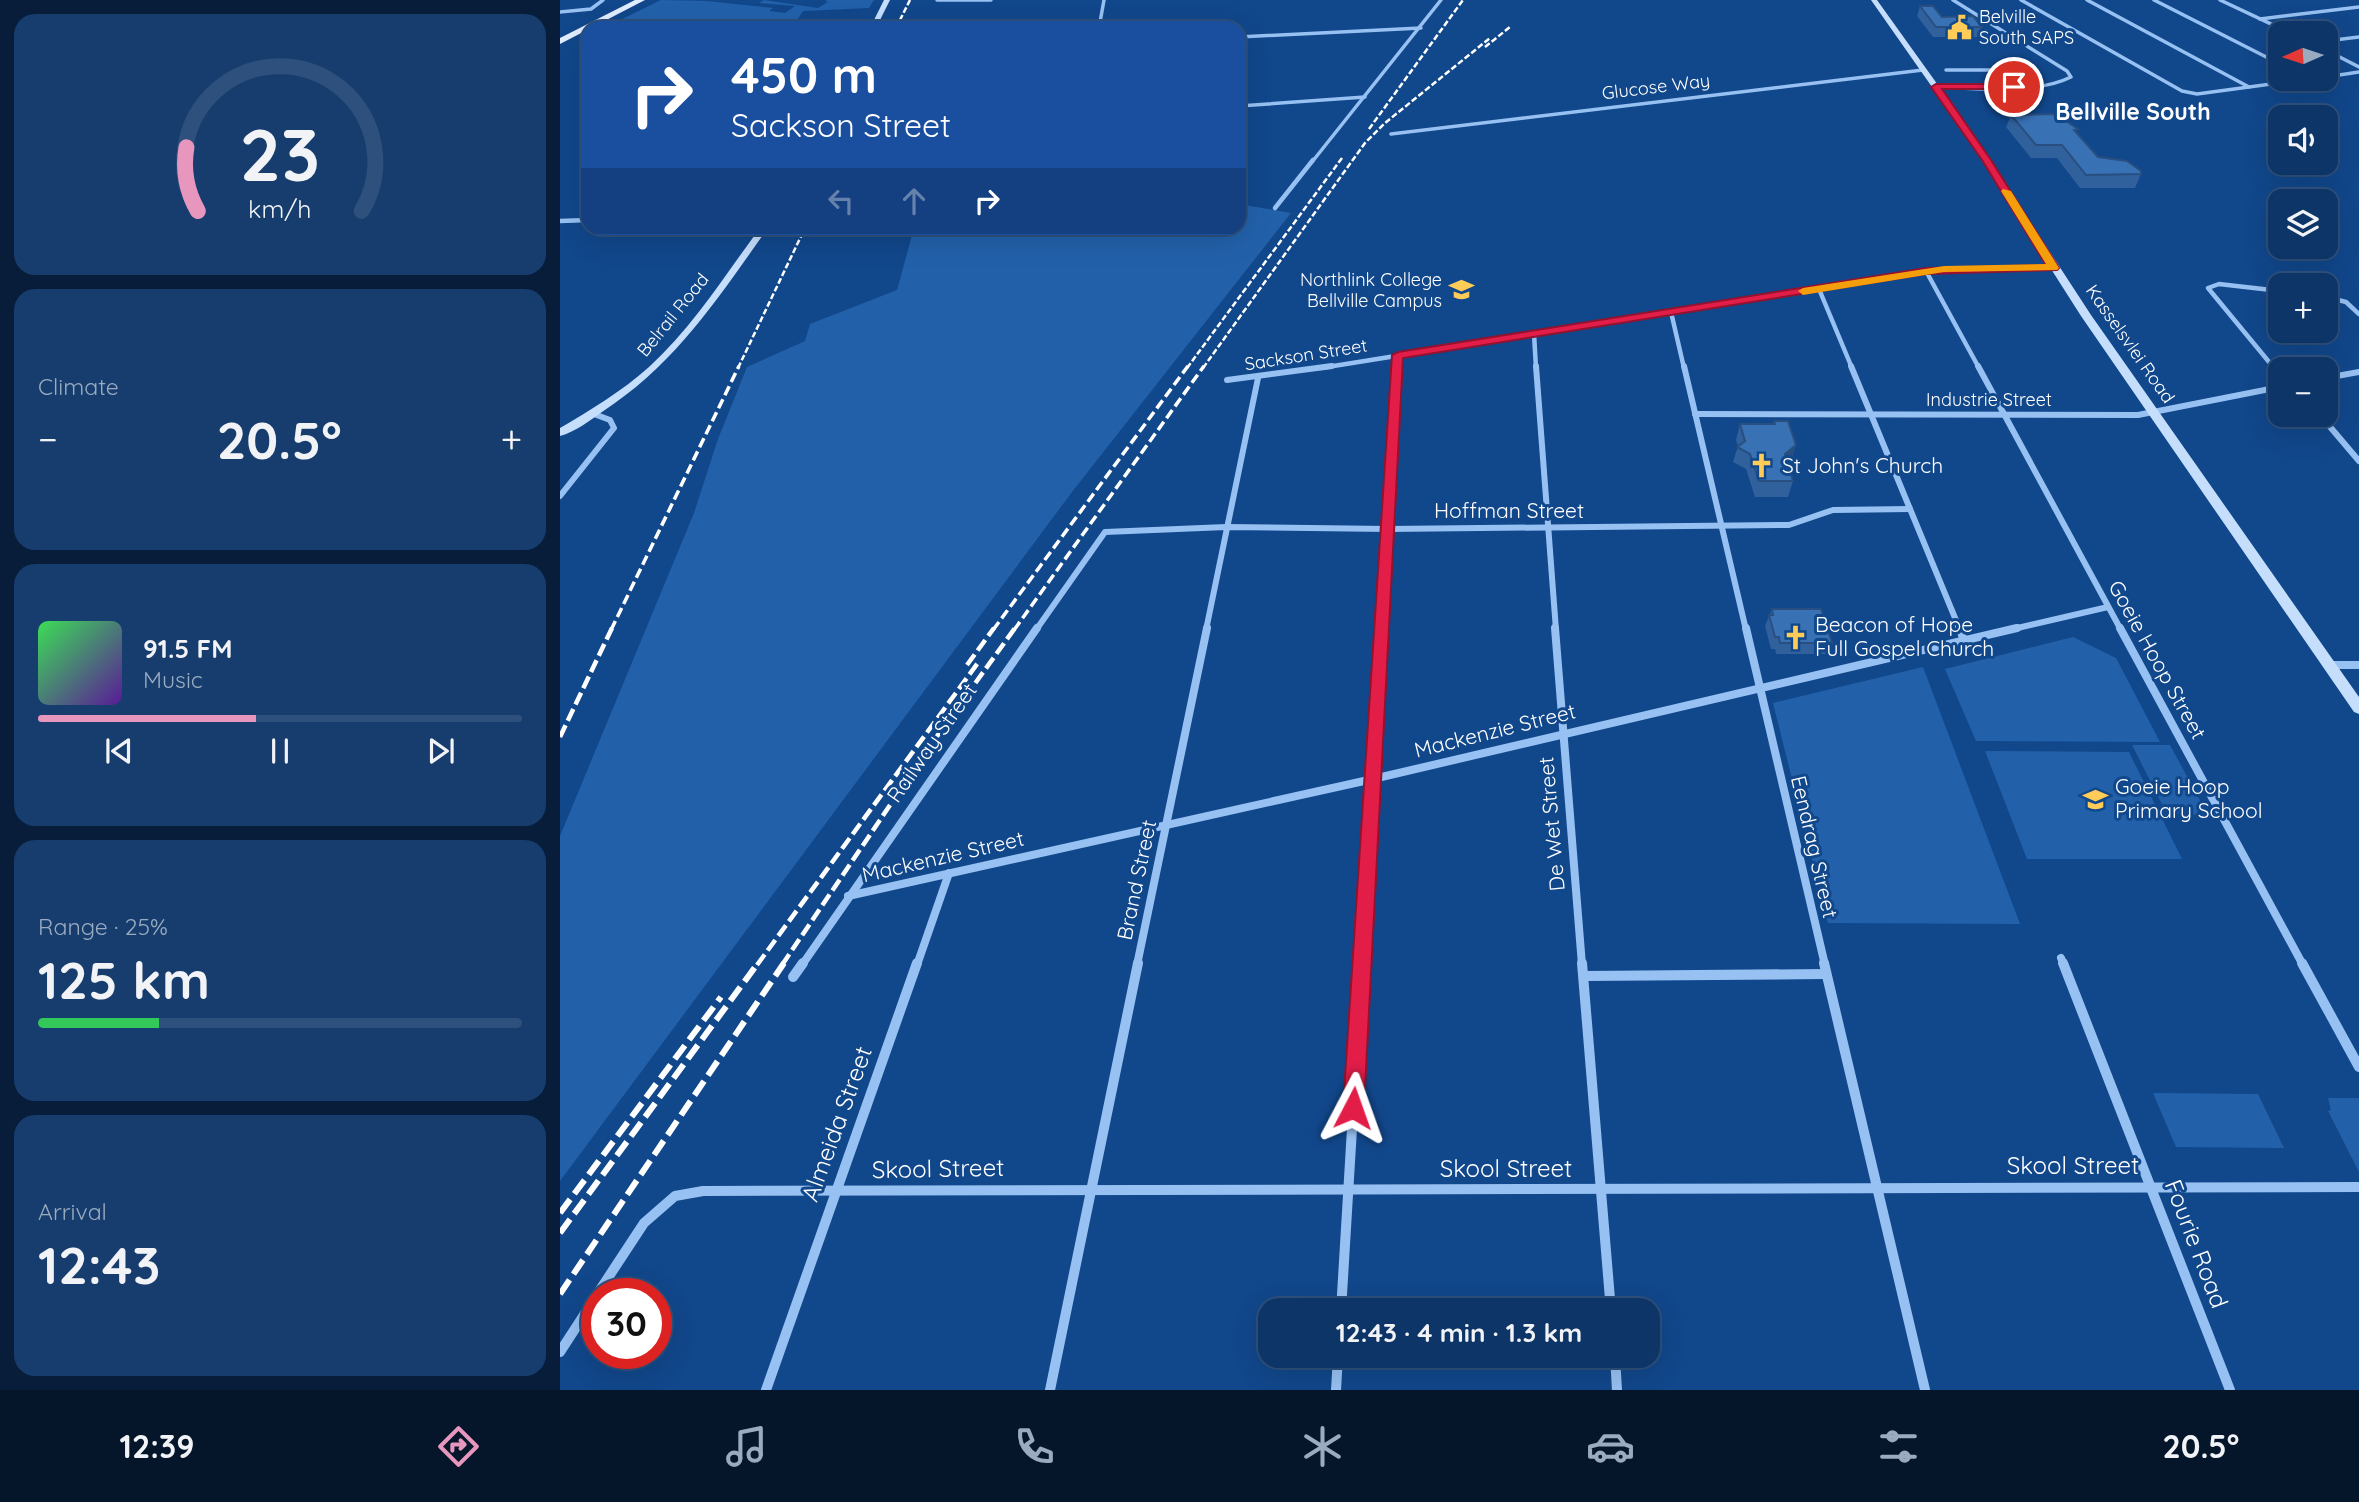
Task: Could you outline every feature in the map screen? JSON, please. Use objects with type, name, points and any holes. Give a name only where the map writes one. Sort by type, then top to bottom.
[{"type":"main road","points":[[596,21],[641,0]]},
{"type":"main road","points":[[600,21],[628,6]]},
{"type":"main road","points":[[560,38],[581,28]]},
{"type":"main road","points":[[560,38],[581,31]]},
{"type":"street","points":[[560,12],[591,9],[603,0]]},
{"type":"street","points":[[876,21],[887,0]]},
{"type":"street","points":[[937,0],[991,0]]},
{"type":"street","points":[[1100,21],[1104,0]]},
{"type":"street","points":[[1275,208],[1441,0]]},
{"type":"street","name":"Kasselsvlei Road","points":[[1874,0],[1987,160],[2053,268],[2359,708]]},
{"type":"street","points":[[1936,87],[2038,85],[2066,81],[2071,75],[1953,0]]},
{"type":"street","points":[[2021,0],[2182,91],[2197,94],[2268,84]]},
{"type":"street","points":[[2087,0],[2249,87]]},
{"type":"street","points":[[2154,0],[2268,58]]},
{"type":"street","points":[[2220,0],[2268,23]]},
{"type":"street","points":[[2260,19],[2359,7]]},
{"type":"street","points":[[1246,37],[1420,28]]},
{"type":"street","points":[[2338,40],[2359,37]]},
{"type":"street","points":[[2338,56],[2359,66]]},
{"type":"street","points":[[2004,63],[2038,85]]},
{"type":"street","points":[[1946,70],[2013,69]]},
{"type":"street","name":"Glucose Way","points":[[1391,134],[1923,70]]},
{"type":"street","points":[[2338,75],[2359,72]]},
{"type":"street","points":[[1246,106],[1365,97]]},
{"type":"street","points":[[560,221],[581,220]]},
{"type":"street","name":"Belrail Road","points":[[560,433],[594,414],[640,380],[667,355],[759,235]]},
{"type":"street","name":"Sackson Street","points":[[1227,380],[1258,378],[1926,271],[2053,268]]},
{"type":"street","name":"Goeie Hoop Street","points":[[1926,271],[2359,1067]]},
{"type":"street","points":[[2268,289],[2225,284],[2213,284],[2208,288],[2268,360]]},
{"type":"street","points":[[1819,289],[1964,640]]},
{"type":"street","points":[[2338,298],[2359,314]]},
{"type":"street","name":"Eendrag Street","points":[[1671,312],[1875,1187],[1925,1390]]},
{"type":"street","name":"De Wet Street","points":[[1534,334],[1563,733],[1610,1298]]},
{"type":"street","points":[[1342,1298],[1398,355]]},
{"type":"street","points":[[2338,376],[2359,372]]},
{"type":"street","name":"Brand Street","points":[[1051,1390],[1258,378]]},
{"type":"street","name":"Industrie Street","points":[[1695,414],[2138,415],[2268,389]]},
{"type":"street","points":[[560,496],[614,428],[612,421],[594,414]]},
{"type":"street","points":[[2330,427],[2359,461]]},
{"type":"street","name":"Hoffman Street","points":[[1105,531],[1226,527],[1388,529],[1789,525],[1833,510],[1910,509]]},
{"type":"street","name":"Railway Street","points":[[793,977],[1105,531]]},
{"type":"street","name":"Mackenzie Street","points":[[848,896],[1373,779],[2108,607]]},
{"type":"street","points":[[2328,665],[2359,664]]},
{"type":"street","name":"Almeida Street","points":[[766,1390],[949,873]]},
{"type":"street","name":"Fourie Road","points":[[2061,958],[2230,1390]]},
{"type":"street","points":[[1585,976],[1825,974]]},
{"type":"street","name":"Skool Street","points":[[608,1278],[644,1223],[658,1210],[675,1196],[703,1191],[2359,1187]]},
{"type":"street","points":[[560,1352],[581,1319]]},
{"type":"street","points":[[1336,1390],[1337,1368]]},
{"type":"street","points":[[1616,1368],[1617,1390]]},
{"type":"shaded area","points":[[661,0],[707,1],[773,8],[769,11],[785,13],[795,6],[759,3],[764,0],[818,8],[828,2],[825,1],[827,0],[874,0],[869,8],[803,11],[798,19],[620,20]]},
{"type":"shaded area","points":[[1246,205],[1291,213],[1072,492],[560,1181],[560,836],[694,513],[718,439],[747,367],[805,341],[810,324],[897,290],[912,235],[1246,235]]},
{"type":"shaded area","points":[[2073,637],[2116,658],[2160,742],[1976,741],[1945,669]]},
{"type":"shaded area","points":[[1923,667],[2020,924],[1828,923],[1773,703]]},
{"type":"shaded area","points":[[2132,745],[2170,745],[2208,815],[2167,814]]},
{"type":"shaded area","points":[[1985,751],[2129,752],[2182,859],[2027,859]]},
{"type":"shaded area","points":[[2153,1093],[2258,1094],[2284,1148],[2176,1147]]},
{"type":"shaded area","points":[[2328,1098],[2359,1098],[2359,1172],[2328,1111],[2331,1110]]},
{"type":"building","points":[[1920,6],[1933,6],[1942,17],[1973,16],[1982,27],[1936,27]]},
{"type":"building","points":[[2055,114],[2078,129],[2074,130],[2098,157],[2127,161],[2141,171],[2141,174],[2086,175],[2062,145],[2036,145],[2011,115]]},
{"type":"building","points":[[1774,421],[1788,421],[1796,445],[1785,454],[1793,481],[1759,481],[1750,454],[1737,447],[1745,441],[1740,424],[1775,424]]},
{"type":"building","points":[[1772,609],[1821,609],[1832,643],[1780,643],[1779,637],[1775,637],[1769,615],[1773,615]]},
{"type":"railway","points":[[900,21],[910,0]]},
{"type":"railway","points":[[1369,129],[1463,0]]},
{"type":"railway","points":[[1485,47],[1510,27]]},
{"type":"railway","points":[[1203,368],[1365,143],[1385,123],[1490,38]]},
{"type":"railway","points":[[1187,368],[1342,158]]},
{"type":"railway","points":[[738,368],[802,235]]},
{"type":"railway","points":[[611,630],[739,366]]},
{"type":"railway","points":[[993,630],[1188,366]]},
{"type":"railway","points":[[1014,630],[1204,366]]},
{"type":"railway","points":[[560,737],[612,628]]},
{"type":"railway","points":[[967,665],[994,628]]},
{"type":"railway","points":[[782,965],[930,746],[1015,628]]},
{"type":"railway","points":[[757,965],[980,660]]},
{"type":"railway","points":[[560,1233],[758,963]]},
{"type":"railway","points":[[560,1294],[784,963]]},
{"type":"railway","points":[[560,1213],[721,997]]},
{"type":"slow traffic","points":[[1803,291],[1944,269],[2053,268],[2006,191]]},
{"type":"place","name":"Belville South SAPS","points":[[1959,27]]},
{"type":"place","name":"Northlink College Bellville Campus","points":[[1462,290]]},
{"type":"place","name":"St John's Church","points":[[1762,466]]},
{"type":"place","name":"Beacon of Hope Full Gospel Church","points":[[1795,637]]},
{"type":"place","name":"Goeie Hoop Primary School","points":[[2095,799]]},
{"type":"district","name":"Bellville South","points":[[2133,112]]},
{"type":"route","points":[[1353,1108],[1398,355],[1926,271],[2053,268],[1987,160],[1936,87],[2014,87]]}]
